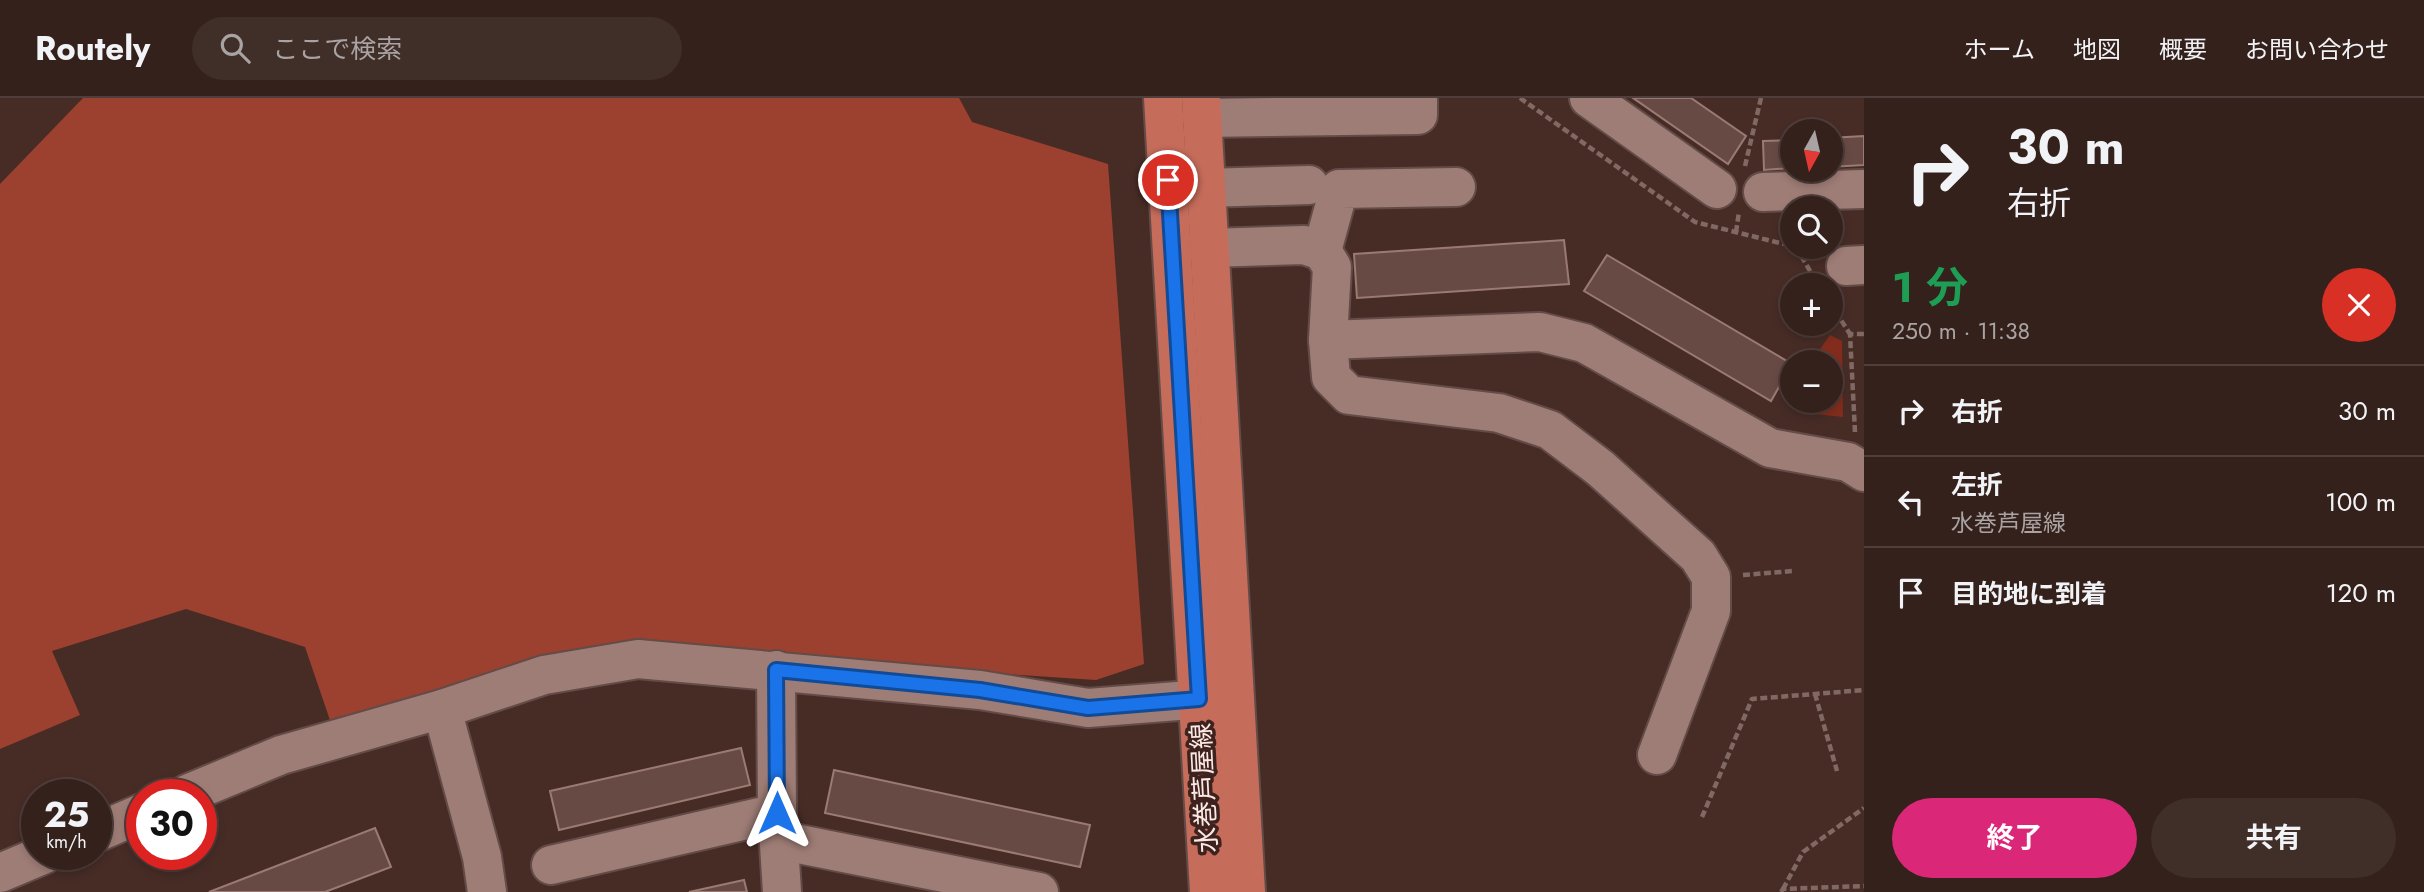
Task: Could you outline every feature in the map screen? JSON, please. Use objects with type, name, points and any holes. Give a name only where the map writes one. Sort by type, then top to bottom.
[{"type":"main road","name":"水巻芦屋線","points":[[1163,98],[1217,698],[1246,892]]},
{"type":"main road","name":"水巻芦屋線","points":[[1201,108],[1209,248],[1217,698],[1209,892]]},
{"type":"street","points":[[1201,108],[1346,107],[1418,116],[1418,98]]},
{"type":"street","points":[[1588,98],[1717,189]]},
{"type":"street","points":[[1205,188],[1309,185]]},
{"type":"street","points":[[1322,251],[1339,189],[1456,187]]},
{"type":"street","points":[[1763,192],[1864,189]]},
{"type":"street","points":[[1209,248],[1304,245],[1322,251],[1332,267],[1328,340],[1331,377],[1349,395],[1499,413],[1550,430],[1600,468],[1698,556],[1710,577],[1711,611],[1657,755]]},
{"type":"street","points":[[1328,340],[1540,332],[1584,343],[1770,448],[1847,462],[1860,459]]},
{"type":"street","points":[[217,782],[281,755],[442,709],[544,675],[638,659],[980,690],[1088,708],[1217,698]]},
{"type":"street","points":[[776,670],[778,827],[782,892]]},
{"type":"street","points":[[442,709],[482,857],[487,892]]},
{"type":"street","points":[[551,865],[778,827],[1039,892]]},
{"type":"street","points":[[0,873],[21,864]]},
{"type":"path","points":[[1819,259],[1843,272]]},
{"type":"path","points":[[1843,323],[1850,334],[1860,459]]},
{"type":"path","points":[[1850,334],[1864,334]]},
{"type":"path","points":[[1710,577],[1793,571]]},
{"type":"path","points":[[1702,817],[1752,699],[1864,691]]},
{"type":"path","points":[[1815,694],[1837,771]]},
{"type":"path","points":[[1782,890],[1803,852],[1864,808]]},
{"type":"path","points":[[1782,890],[1864,886]]},
{"type":"shaded area","points":[[83,98],[959,98],[972,122],[1108,164],[1144,664],[1096,680],[747,657],[333,729],[305,647],[186,609],[52,651],[80,715],[0,749],[0,184]]},
{"type":"shaded area","points":[[1829,336],[1842,341],[1842,350],[1819,350]]},
{"type":"shaded area","points":[[1812,413],[1843,413],[1843,417]]},
{"type":"building","points":[[1633,98],[1691,98],[1746,136],[1728,164]]},
{"type":"building","points":[[1864,136],[1864,165],[1843,166],[1843,137]]},
{"type":"building","points":[[1780,140],[1780,169],[1764,170],[1763,141]]},
{"type":"building","points":[[1564,240],[1569,284],[1357,298],[1354,254]]},
{"type":"building","points":[[1607,255],[1780,357],[1780,385],[1771,401],[1584,291]]},
{"type":"building","points":[[741,748],[750,785],[559,830],[550,791]]},
{"type":"building","points":[[834,770],[1090,825],[1080,867],[825,813]]},
{"type":"building","points":[[375,828],[391,867],[325,892],[209,892]]},
{"type":"building","points":[[744,880],[747,892],[689,892]]},
{"type":"route","points":[[777,813],[776,670],[980,690],[1088,708],[1199,699],[1168,180]]}]
